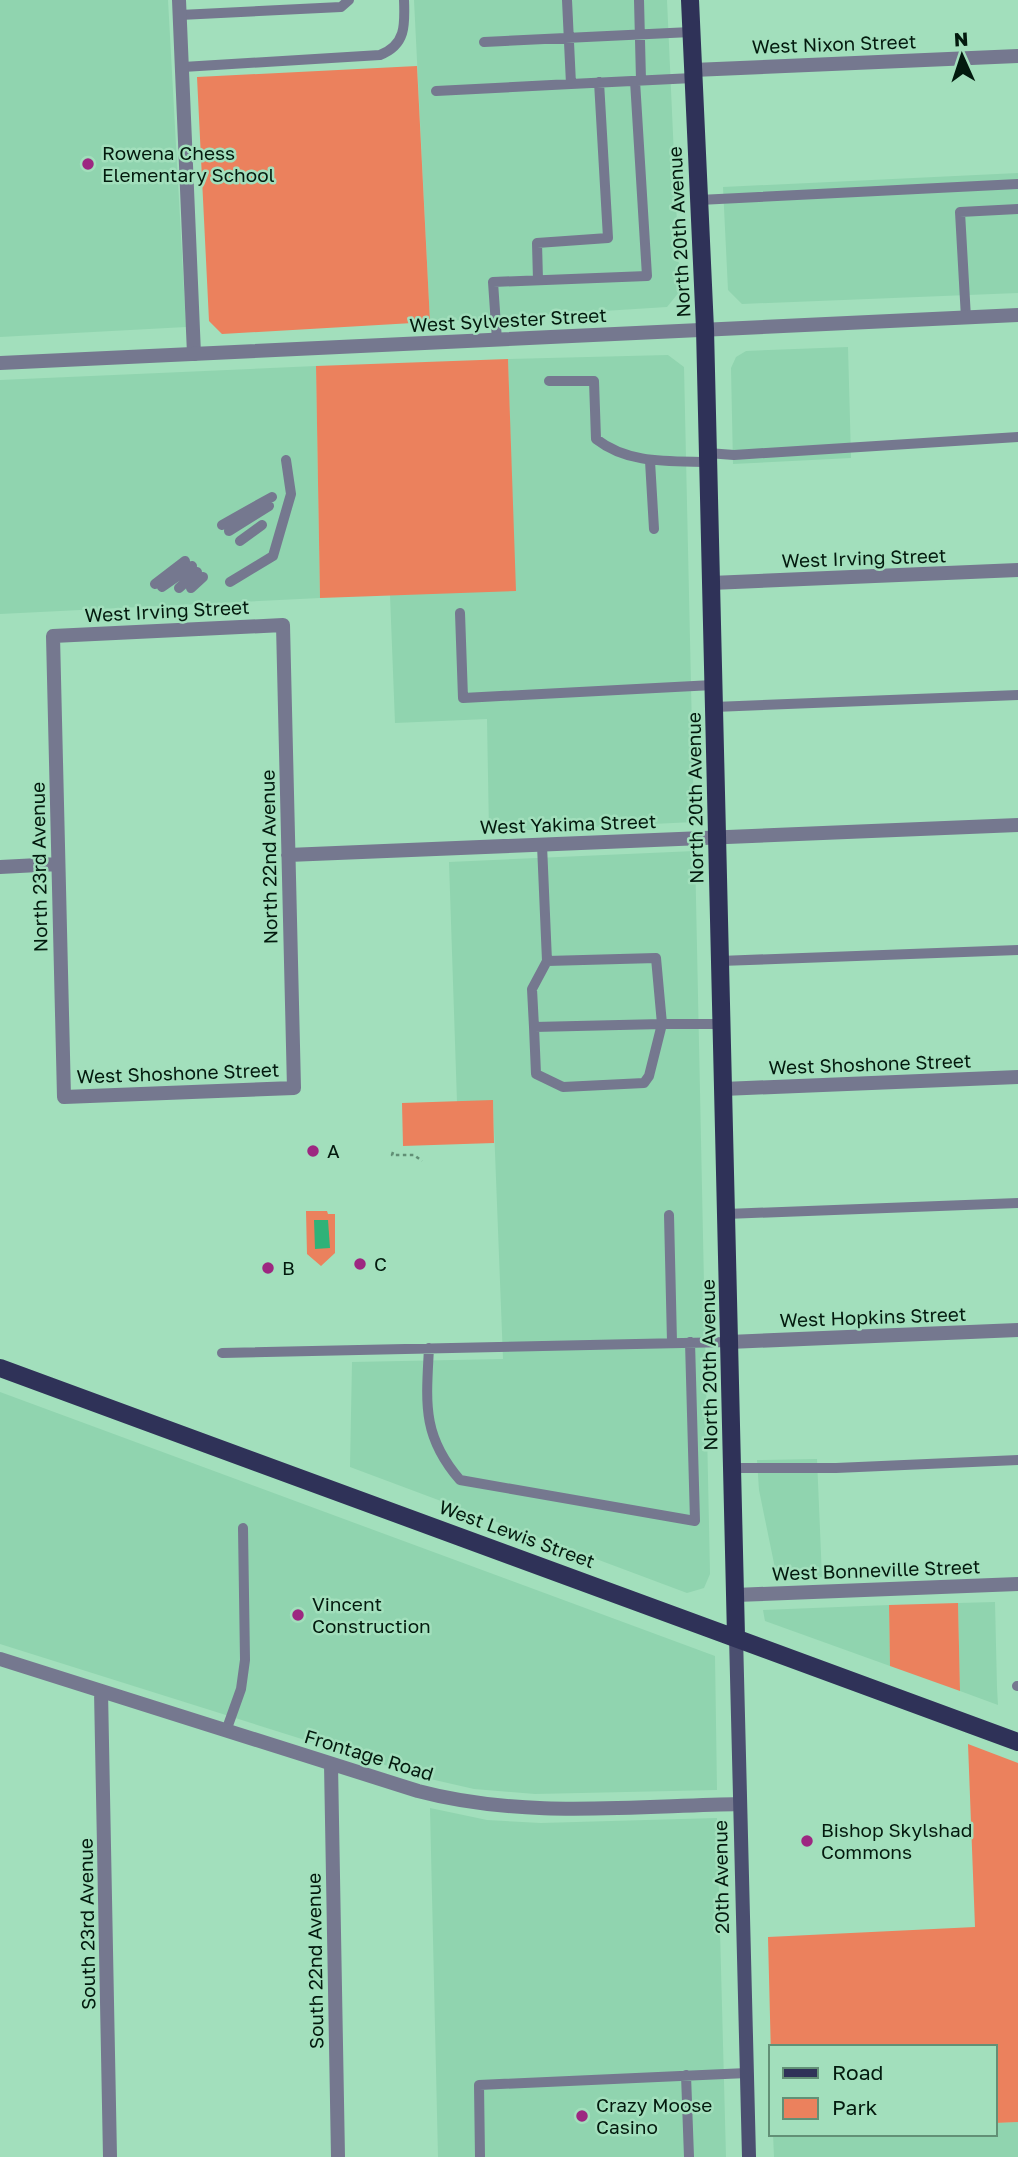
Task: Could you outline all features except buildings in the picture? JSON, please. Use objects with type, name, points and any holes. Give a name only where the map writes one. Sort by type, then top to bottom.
[{"type":"main road","name":"North 20th Avenue","points":[[690,0],[705,329],[735,1595]]},
{"type":"main road","name":"West Lewis Street","points":[[0,1368],[736,1636],[1018,1742]]},
{"type":"main road","name":"20th Avenue","points":[[735,1595],[749,2157]]},
{"type":"street","points":[[179,0],[194,354]]},
{"type":"street","name":"West Nixon Street","points":[[693,74],[1018,56]]},
{"type":"street","name":"West Sylvester Street","points":[[0,363],[1018,316]]},
{"type":"street","name":"West Irving Street","points":[[711,583],[1018,570]]},
{"type":"street","name":"West Irving Street","points":[[53,636],[283,625]]},
{"type":"street","name":"North 22nd Avenue","points":[[283,625],[294,1088]]},
{"type":"street","name":"North 23rd Avenue","points":[[53,636],[64,1097]]},
{"type":"street","name":"West Yakima Street","points":[[288,855],[1018,825]]},
{"type":"street","points":[[0,867],[58,864]]},
{"type":"street","name":"West Shoshone Street","points":[[723,1089],[1018,1077]]},
{"type":"street","name":"West Shoshone Street","points":[[64,1097],[294,1088]]},
{"type":"street","name":"West Hopkins Street","points":[[729,1342],[1018,1330]]},
{"type":"street","name":"West Bonneville Street","points":[[735,1595],[1018,1584]]},
{"type":"street","name":"Frontage Road","points":[[0,1659],[438,1797],[510,1808],[740,1804]]},
{"type":"street","name":"South 23rd Avenue","points":[[101,1691],[110,2157]]},
{"type":"street","name":"South 22nd Avenue","points":[[331,1764],[338,2157]]},
{"type":"lane","points":[[180,15],[341,7],[349,0]]},
{"type":"lane","points":[[183,67],[380,55],[393,50],[399,42],[405,28],[404,0]]},
{"type":"lane","points":[[567,0],[571,83]]},
{"type":"lane","points":[[497,340],[493,282],[647,276],[638,81],[639,0]]},
{"type":"lane","points":[[484,42],[691,32]]},
{"type":"lane","points":[[436,91],[638,81],[693,74]]},
{"type":"lane","points":[[538,280],[537,243],[608,238],[599,82]]},
{"type":"lane","points":[[699,200],[1018,184]]},
{"type":"lane","points":[[966,317],[960,212],[1018,209]]},
{"type":"lane","points":[[550,381],[594,381],[596,439],[612,452],[650,461],[1018,437]]},
{"type":"lane","points":[[230,582],[273,556],[291,494],[286,460]]},
{"type":"lane","points":[[650,461],[654,529]]},
{"type":"lane","points":[[231,533],[269,505],[231,533]]},
{"type":"lane","points":[[231,533],[262,525]]},
{"type":"lane","points":[[158,586],[194,569]]},
{"type":"lane","points":[[179,588],[194,569]]},
{"type":"lane","points":[[191,588],[194,569]]},
{"type":"lane","points":[[460,613],[463,698],[713,685]]},
{"type":"lane","points":[[714,708],[1018,695]]},
{"type":"lane","points":[[542,845],[547,961],[532,989],[536,1074],[563,1087],[644,1083],[649,1076],[662,1024],[656,958],[547,961]]},
{"type":"lane","points":[[720,961],[1018,950]]},
{"type":"lane","points":[[534,1027],[722,1024]]},
{"type":"lane","points":[[726,1214],[1018,1203]]},
{"type":"lane","points":[[669,1215],[672,1342]]},
{"type":"lane","points":[[429,1348],[427,1382],[431,1431],[440,1456],[460,1480],[695,1521],[690,1342]]},
{"type":"lane","points":[[222,1353],[729,1342]]},
{"type":"lane","points":[[732,1468],[836,1468],[1018,1460]]},
{"type":"lane","points":[[226,1731],[242,1689],[245,1660],[243,1528]]},
{"type":"lane","points":[[480,2157],[479,2085],[747,2073]]},
{"type":"lane","points":[[686,2076],[689,2157]]},
{"type":"path","points":[[393,1152],[392,1156],[414,1155],[422,1161]]},
{"type":"shaded area","name":"Rowena Chess Elementary School","points":[[0,0],[168,0],[186,327],[0,337]]},
{"type":"shaded area","points":[[414,0],[667,0],[680,291],[667,307],[430,322]]},
{"type":"shaded area","points":[[1018,173],[1018,293],[742,304],[728,290],[723,187]]},
{"type":"shaded area","points":[[848,347],[851,458],[733,464],[731,368],[736,357],[746,351]]},
{"type":"shaded area","points":[[668,355],[684,367],[694,822],[489,832],[487,719],[395,723],[390,595],[515,590],[508,359]]},
{"type":"shaded area","points":[[316,366],[320,598],[0,614],[0,380]]},
{"type":"shaded area","points":[[695,851],[710,1574],[704,1588],[687,1593],[350,1467],[352,1362],[503,1359],[493,1101],[457,1102],[449,862]]},
{"type":"shaded area","points":[[314,1220],[328,1220],[330,1248],[315,1249]]},
{"type":"shaded area","points":[[0,1392],[715,1656],[717,1790],[535,1794],[474,1789],[426,1778],[0,1644]]},
{"type":"shaded area","points":[[817,1459],[822,1577],[777,1578],[759,1490],[757,1460]]},
{"type":"shaded area","points":[[995,1602],[998,1705],[960,1691],[958,1603]]},
{"type":"shaded area","points":[[889,1605],[890,1666],[765,1621],[763,1610]]},
{"type":"shaded area","points":[[430,1808],[487,1820],[541,1823],[717,1818],[726,2157],[438,2157]]},
{"type":"shaded area","points":[[1018,2122],[1018,2157],[774,2157],[773,2136],[997,2136],[997,2123]]},
{"type":"green space","points":[[417,66],[430,322],[222,334],[209,321],[197,77]]},
{"type":"green space","points":[[508,359],[516,591],[320,598],[316,366]]},
{"type":"green space","points":[[493,1100],[494,1143],[403,1146],[402,1103]]},
{"type":"green space","points":[[306,1211],[327,1211],[328,1214],[335,1214],[335,1253],[321,1266],[307,1254]]},
{"type":"green space","points":[[958,1603],[960,1691],[890,1666],[889,1605]]},
{"type":"green space","points":[[968,1744],[1018,1763],[1018,2122],[997,2123],[997,2045],[771,2045],[768,1937],[975,1927]]},
{"type":"place","name":"Rowena Chess Elementary School","points":[[88,164]]},
{"type":"place","name":"A","points":[[313,1151]]},
{"type":"place","name":"C","points":[[360,1264]]},
{"type":"place","name":"B","points":[[268,1268]]},
{"type":"place","name":"Vincent Construction","points":[[298,1615]]},
{"type":"place","name":"Bishop Skylshad Commons","points":[[807,1841]]},
{"type":"place","name":"Crazy Moose Casino","points":[[582,2116]]}]
